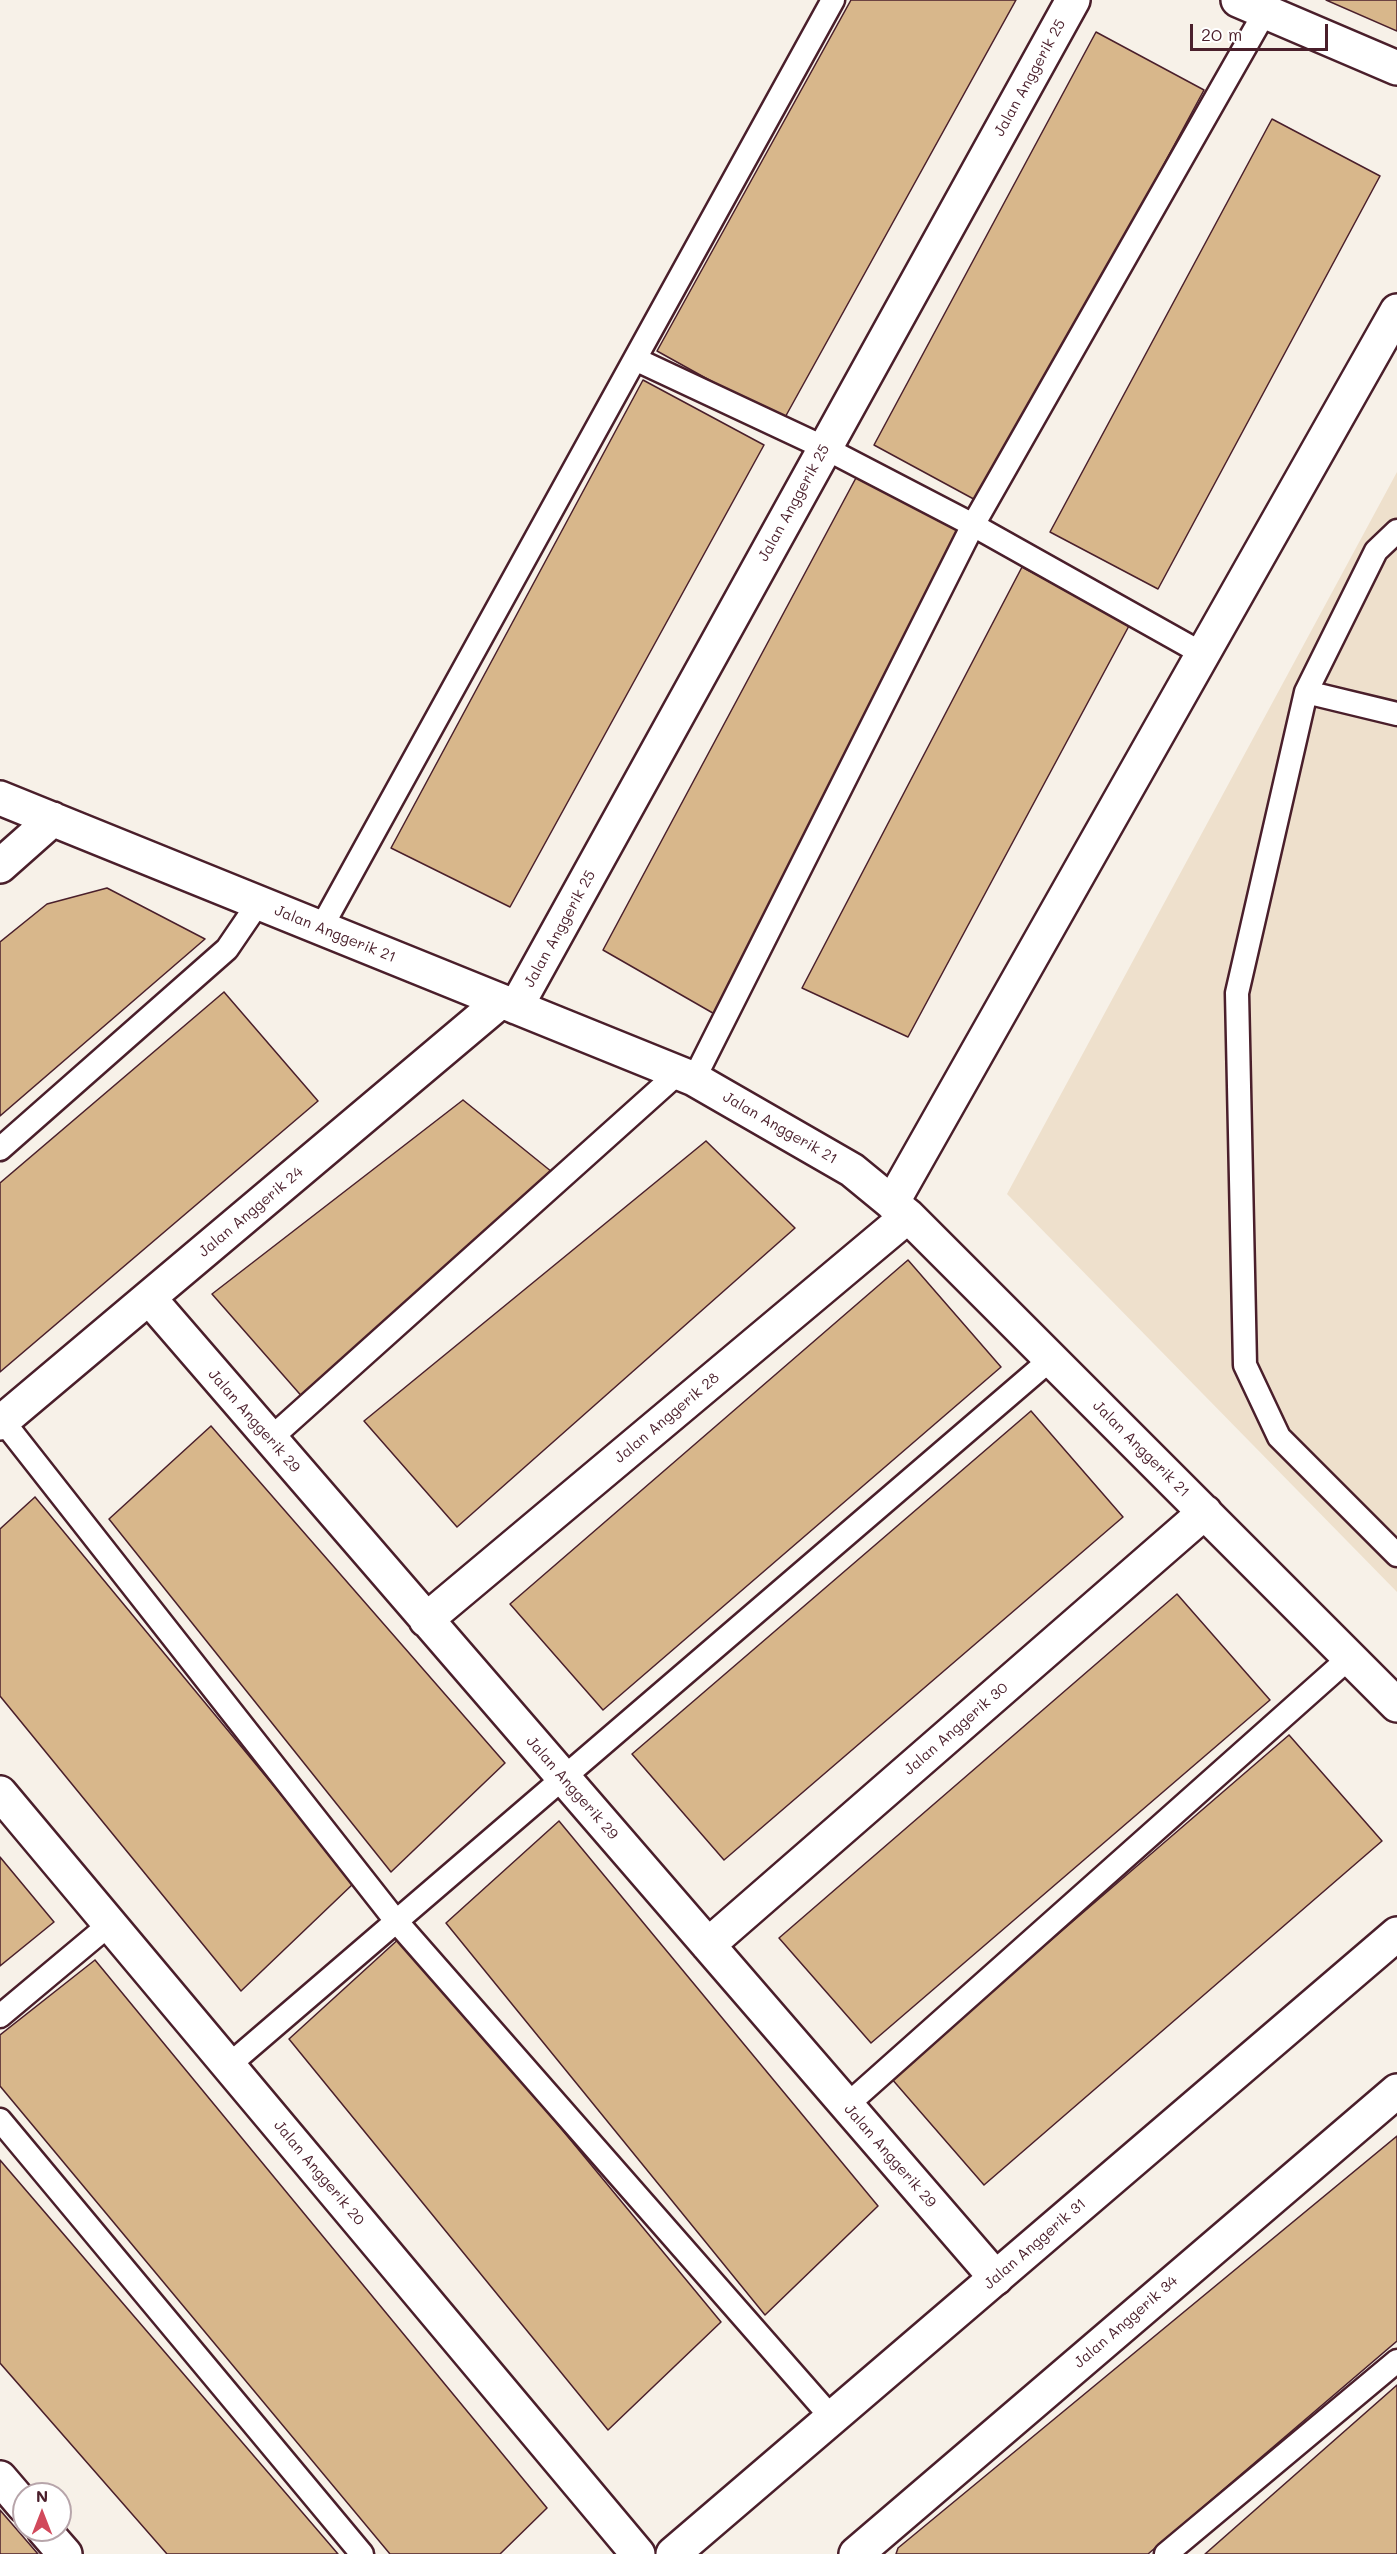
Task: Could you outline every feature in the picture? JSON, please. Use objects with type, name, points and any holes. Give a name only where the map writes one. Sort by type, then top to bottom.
[{"type":"street","name":"Jalan Anggerik 25","points":[[509,1004],[825,448],[1073,0]]},
{"type":"street","points":[[1251,6],[1397,68]]},
{"type":"street","points":[[900,1210],[1203,654],[1397,311]]},
{"type":"street","name":"Jalan Anggerik 21","points":[[0,798],[686,1076],[852,1170],[900,1210],[1052,1359],[1397,1705]]},
{"type":"street","points":[[0,866],[53,819]]},
{"type":"street","name":"Jalan Anggerik 24","points":[[2,1422],[148,1298],[509,1004]]},
{"type":"street","name":"Jalan Anggerik 28","points":[[426,1620],[900,1210]]},
{"type":"street","name":"Jalan Anggerik 29","points":[[148,1298],[996,2278]]},
{"type":"street","name":"Jalan Anggerik 30","points":[[708,1945],[1205,1512]]},
{"type":"street","name":"Jalan Anggerik 20","points":[[0,1793],[638,2554]]},
{"type":"street","name":"Jalan Anggerik 31","points":[[674,2554],[1397,1934]]},
{"type":"street","name":"Jalan Anggerik 34","points":[[856,2554],[1397,2091]]},
{"type":"street","points":[[0,2478],[12,2492]]},
{"type":"street","points":[[54,2542],[65,2554]]},
{"type":"lane","points":[[321,928],[833,0]]},
{"type":"lane","points":[[270,1439],[686,1076],[973,525],[1251,6]]},
{"type":"lane","points":[[635,359],[825,448],[973,525],[1203,654]]},
{"type":"lane","points":[[1397,531],[1376,551],[1306,692],[1237,993],[1245,1365],[1279,1437],[1397,1555]]},
{"type":"lane","points":[[1306,692],[1397,714]]},
{"type":"lane","points":[[0,1149],[227,949],[259,902]]},
{"type":"lane","points":[[229,2066],[1052,1359]]},
{"type":"lane","points":[[2,1422],[396,1921],[832,2418]]},
{"type":"lane","points":[[847,2105],[1349,1658]]},
{"type":"lane","points":[[0,2016],[110,1924]]},
{"type":"lane","points":[[0,2120],[362,2554]]},
{"type":"lane","points":[[1166,2554],[1397,2361]]},
{"type":"shaded area","points":[[1397,472],[1397,1592],[1007,1194]]},
{"type":"building","points":[[851,0],[1016,0],[783,421],[657,351]]},
{"type":"building","points":[[1326,0],[1397,0],[1397,31]]},
{"type":"building","points":[[1096,32],[1204,90],[981,503],[874,445]]},
{"type":"building","points":[[1272,119],[1380,176],[1158,589],[1050,532]]},
{"type":"building","points":[[643,380],[764,445],[510,907],[391,848]]},
{"type":"building","points":[[857,476],[964,533],[718,1016],[603,950]]},
{"type":"building","points":[[1022,567],[1130,624],[908,1037],[802,988]]},
{"type":"building","points":[[107,888],[205,939],[0,1116],[0,942],[47,904]]},
{"type":"building","points":[[224,992],[318,1101],[0,1372],[0,1183]]},
{"type":"building","points":[[463,1100],[552,1172],[305,1400],[212,1294]]},
{"type":"building","points":[[706,1141],[795,1228],[457,1527],[364,1421]]},
{"type":"building","points":[[908,1260],[1001,1367],[603,1710],[510,1604]]},
{"type":"building","points":[[1031,1411],[1123,1517],[724,1860],[632,1754]]},
{"type":"building","points":[[211,1426],[505,1763],[391,1872],[109,1519]]},
{"type":"building","points":[[35,1497],[354,1883],[241,1991],[0,1696],[0,1529]]},
{"type":"building","points":[[1177,1594],[1270,1700],[871,2043],[779,1938]]},
{"type":"building","points":[[1289,1735],[1382,1841],[984,2185],[891,2078]]},
{"type":"building","points":[[559,1821],[878,2206],[765,2315],[446,1923]]},
{"type":"building","points":[[0,1857],[54,1922],[0,1966]]},
{"type":"building","points":[[402,1936],[721,2322],[608,2430],[289,2039]]},
{"type":"building","points":[[95,1960],[547,2508],[500,2554],[390,2554],[0,2086],[0,2035]]},
{"type":"building","points":[[1397,2136],[1397,2341],[1148,2554],[896,2554],[898,2548]]},
{"type":"building","points":[[0,2160],[338,2554],[167,2554],[0,2363]]},
{"type":"building","points":[[1397,2385],[1397,2554],[1205,2554]]},
{"type":"building","points":[[0,2510],[12,2524],[12,2542],[28,2542],[38,2554],[0,2554]]}]
